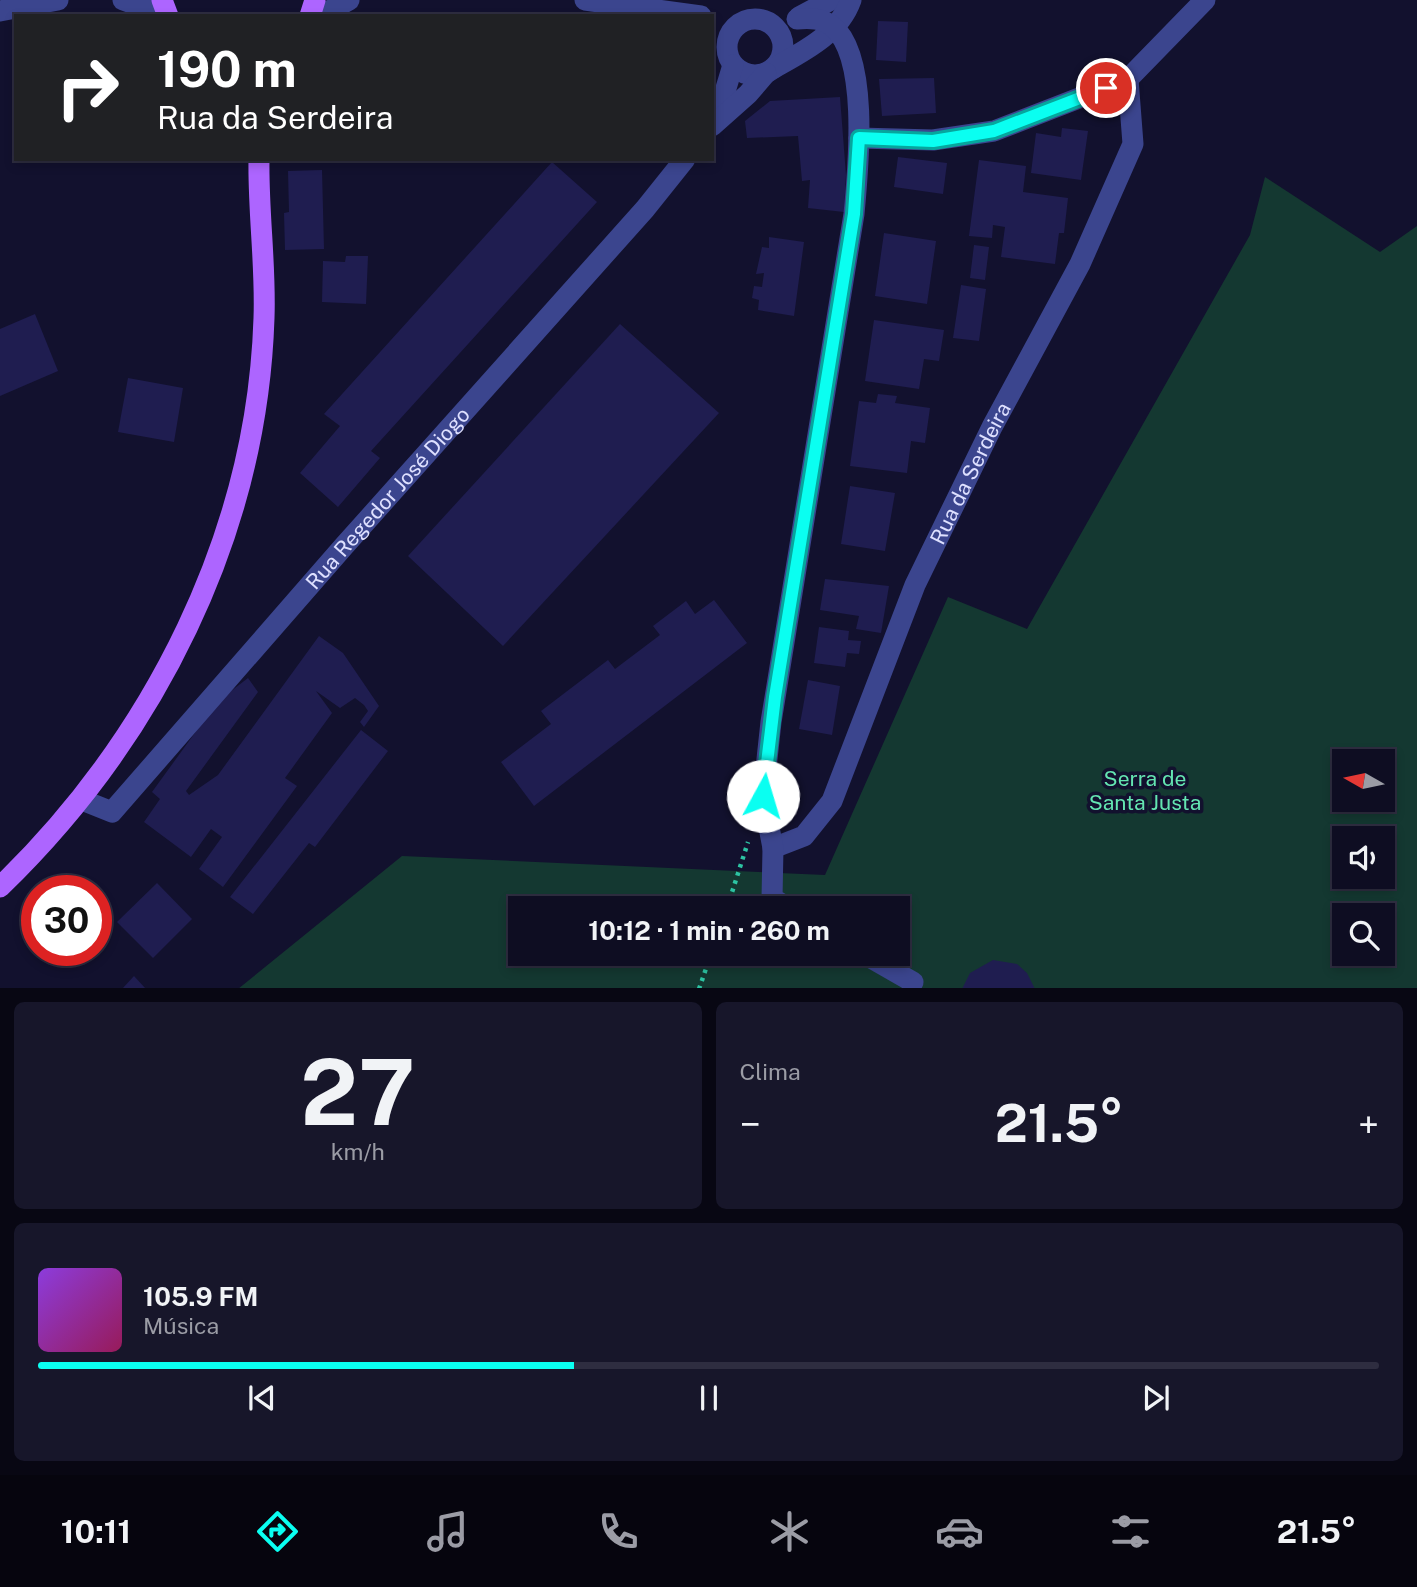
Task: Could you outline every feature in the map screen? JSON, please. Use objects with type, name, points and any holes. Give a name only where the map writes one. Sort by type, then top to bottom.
[{"type":"main road","points":[[249,161],[258,190]]},
{"type":"main road","points":[[0,887],[82,800],[152,696],[178,650],[227,530],[260,377],[264,317],[259,161]]},
{"type":"street","points":[[0,10],[58,0]]},
{"type":"street","points":[[123,0],[162,14]]},
{"type":"street","points":[[324,14],[349,0]]},
{"type":"street","points":[[585,0],[689,14]]},
{"type":"street","points":[[859,138],[933,141],[994,131],[1128,79],[1205,0]]},
{"type":"street","points":[[797,19],[844,3]]},
{"type":"street","points":[[724,49],[748,74],[770,70],[834,27],[844,3]]},
{"type":"street","points":[[772,896],[773,848],[763,796],[771,722],[854,214],[859,138],[844,3]]},
{"type":"street","points":[[655,9],[671,14]]},
{"type":"street","points":[[714,17],[756,21],[813,18],[834,27],[847,46]]},
{"type":"street","points":[[756,21],[773,26],[782,42],[779,60],[748,94],[714,123],[724,49],[732,31],[756,21]]},
{"type":"street","points":[[802,51],[827,51],[853,71]]},
{"type":"street","name":"Rua da Serdeira","points":[[773,848],[804,836],[832,801],[915,585],[992,427],[1080,264],[1133,144],[1128,79]]},
{"type":"street","name":"Rua Regedor José Diogo","points":[[82,800],[112,813],[344,545],[645,209],[683,161]]},
{"type":"street","points":[[885,966],[913,982]]},
{"type":"path","points":[[731,896],[751,834]]},
{"type":"path","points":[[699,988],[707,966]]},
{"type":"green space","name":"Serra de Santa Justa","points":[[1265,177],[1380,252],[1417,226],[1417,988],[239,988],[402,856],[825,875],[948,597],[1027,629],[1250,235]]},
{"type":"building","points":[[878,21],[908,22],[906,62],[876,60]]},
{"type":"building","points":[[934,78],[936,113],[882,116],[879,79]]},
{"type":"building","points":[[840,97],[846,175],[844,212],[808,208],[810,180],[802,181],[798,136],[747,138],[745,121],[770,101]]},
{"type":"building","points":[[1062,128],[1088,131],[1081,180],[1031,173],[1036,133],[1061,137]]},
{"type":"building","points":[[898,157],[947,163],[943,194],[894,187]]},
{"type":"building","points":[[979,160],[1026,166],[1023,192],[1068,198],[1064,233],[1059,233],[1055,264],[1001,257],[1005,227],[993,225],[992,238],[969,236]]},
{"type":"building","points":[[552,162],[597,202],[371,451],[380,458],[338,507],[300,473],[340,426],[324,414]]},
{"type":"building","points":[[322,170],[324,249],[285,250],[284,213],[289,212],[288,171]]},
{"type":"building","points":[[884,233],[936,241],[927,304],[875,296]]},
{"type":"building","points":[[769,237],[804,242],[794,316],[758,310],[759,300],[752,298],[754,286],[762,287],[764,273],[756,274],[762,247],[769,248]]},
{"type":"building","points":[[974,245],[989,247],[985,280],[970,278]]},
{"type":"building","points":[[346,256],[368,256],[366,304],[322,302],[323,261],[345,262]]},
{"type":"building","points":[[961,285],[986,289],[979,341],[953,338]]},
{"type":"building","points":[[35,314],[58,371],[0,396],[0,329]]},
{"type":"building","points":[[874,320],[944,330],[939,361],[924,359],[919,389],[865,381]]},
{"type":"building","points":[[620,324],[719,413],[503,646],[408,556]]},
{"type":"building","points":[[128,378],[183,388],[174,442],[118,432]]},
{"type":"building","points":[[878,394],[897,396],[895,403],[930,408],[925,443],[911,441],[907,473],[850,466],[859,401],[876,403]]},
{"type":"building","points":[[850,486],[895,493],[885,551],[841,544]]},
{"type":"building","points":[[825,579],[889,586],[881,633],[856,629],[859,616],[820,610]]},
{"type":"building","points":[[714,600],[747,643],[534,806],[501,762],[551,724],[541,711],[608,660],[615,669],[660,635],[653,626],[686,601],[695,614]]},
{"type":"building","points":[[819,627],[849,631],[848,640],[861,641],[859,654],[847,653],[845,667],[814,663]]},
{"type":"building","points":[[319,636],[343,653],[379,706],[364,727],[360,722],[368,711],[355,698],[340,708],[316,691],[332,713],[285,778],[297,786],[223,887],[199,869],[222,837],[211,829],[191,857],[144,822],[160,799],[152,792],[218,701],[248,678],[258,692],[186,791],[189,795],[218,775]]},
{"type":"building","points":[[808,680],[840,686],[832,735],[799,729]]},
{"type":"building","points":[[361,730],[388,751],[315,847],[309,843],[253,914],[230,897]]},
{"type":"building","points":[[157,883],[192,919],[153,958],[117,922]]},
{"type":"building","points":[[993,960],[1017,964],[1027,973],[1034,988],[962,988],[970,973]]},
{"type":"building","points":[[134,976],[145,988],[123,988]]},
{"type":"route","points":[[763,796],[771,722],[806,498],[854,214],[859,138],[933,141],[994,131],[1106,88]]}]
